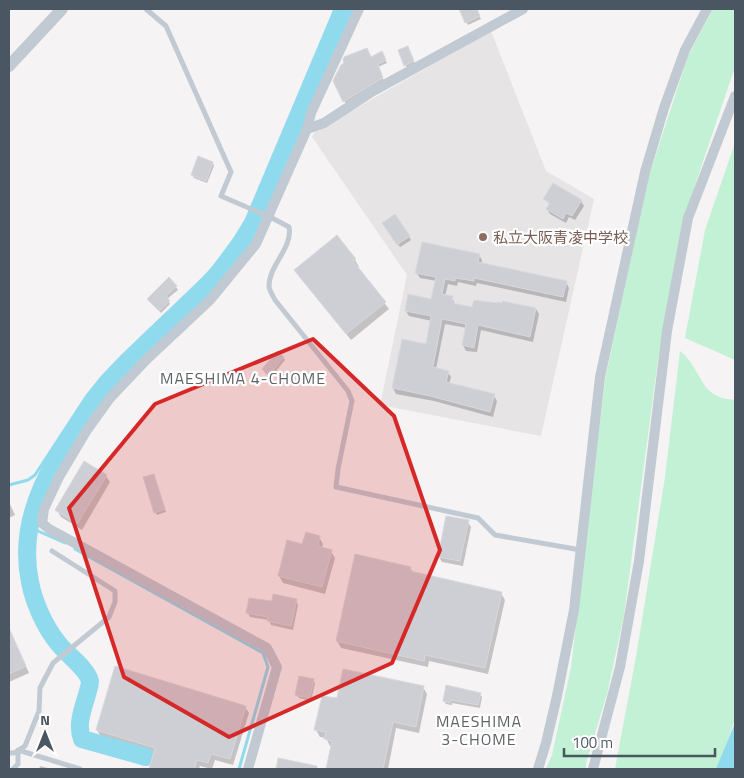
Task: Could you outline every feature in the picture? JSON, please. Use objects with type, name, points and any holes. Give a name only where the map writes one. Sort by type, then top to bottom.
[{"type":"street","points":[[9,66],[62,9]]},
{"type":"street","points":[[248,769],[277,667],[267,648],[58,533],[42,523],[44,509],[59,477],[87,430],[110,398],[147,359],[210,300],[256,244],[307,129],[311,114],[359,9]]},
{"type":"street","points":[[307,129],[324,122],[373,91],[522,9]]},
{"type":"street","points":[[538,769],[557,696],[574,610],[600,377],[644,172],[664,108],[686,50],[707,9]]},
{"type":"street","points":[[594,769],[620,667],[639,561],[667,331],[688,218],[735,96]]},
{"type":"lane","points":[[146,9],[166,26],[231,172],[221,196],[289,227],[290,233],[283,253],[273,271],[269,286],[274,300],[348,391],[352,401],[336,487],[478,518],[495,534],[581,550]]},
{"type":"lane","points":[[9,753],[14,753],[25,746],[39,711],[40,688],[53,663],[109,617],[116,602],[116,591],[52,551]]},
{"type":"lane","points":[[13,769],[18,764],[18,750]]},
{"type":"lane","points":[[18,750],[80,769]]},
{"type":"highlighted area","points":[[313,339],[394,416],[440,550],[392,663],[229,737],[124,677],[69,508],[155,404]]},
{"type":"shaded area","name":"私立大阪青凌中学校","points":[[491,31],[546,171],[594,199],[541,436],[380,405],[407,275],[312,137],[315,132]]},
{"type":"green space","points":[[713,9],[735,9],[735,67],[693,191],[675,266],[658,360],[624,615],[607,694],[586,763],[586,769],[546,769],[552,755],[571,667],[605,380],[648,179],[688,56]]},
{"type":"green space","points":[[735,143],[735,360],[685,338],[705,230]]},
{"type":"green space","points":[[680,351],[694,367],[708,389],[723,398],[735,400],[735,719],[718,769],[615,769],[637,651],[665,477]]},
{"type":"water","points":[[735,723],[735,769],[716,769]]},
{"type":"building","points":[[459,9],[477,9],[480,16],[465,23]]},
{"type":"building","points":[[408,46],[414,61],[404,66],[398,50]]},
{"type":"building","points":[[367,48],[371,57],[382,51],[386,60],[378,64],[383,78],[343,102],[333,81],[341,65],[344,63],[344,57]]},
{"type":"building","points":[[198,156],[213,162],[206,181],[191,175]]},
{"type":"building","points":[[553,183],[582,200],[572,216],[566,213],[563,219],[546,209],[550,203],[543,199]]},
{"type":"building","points":[[395,214],[410,236],[397,245],[382,223]]},
{"type":"building","points":[[337,235],[356,259],[353,261],[386,302],[346,334],[294,270]]},
{"type":"building","points":[[422,242],[480,254],[478,262],[567,281],[563,297],[474,278],[474,281],[455,278],[455,281],[445,279],[442,294],[453,296],[452,303],[472,307],[474,300],[497,303],[502,303],[502,301],[536,308],[530,337],[478,325],[474,348],[462,345],[466,324],[442,319],[433,367],[449,371],[446,382],[495,394],[490,412],[392,388],[402,339],[426,344],[431,316],[405,311],[408,294],[431,299],[436,277],[415,273]]},
{"type":"building","points":[[169,277],[177,286],[166,296],[170,301],[159,311],[147,299]]},
{"type":"building","points":[[277,351],[284,357],[269,375],[262,369]]},
{"type":"building","points":[[84,461],[107,475],[77,524],[55,510]]},
{"type":"building","points":[[154,474],[165,509],[154,513],[143,477]]},
{"type":"building","points":[[446,516],[469,520],[460,561],[438,557]]},
{"type":"building","points":[[306,532],[320,536],[318,546],[332,550],[322,587],[278,576],[287,540],[302,544]]},
{"type":"building","points":[[355,554],[411,567],[410,571],[502,592],[485,668],[425,655],[424,661],[336,641]]},
{"type":"building","points":[[273,594],[297,599],[291,626],[267,621],[268,617],[246,613],[249,598],[272,601]]},
{"type":"building","points":[[9,628],[26,666],[9,674]]},
{"type":"building","points":[[115,666],[246,706],[230,759],[211,754],[208,763],[197,760],[194,769],[149,769],[155,748],[96,730]]},
{"type":"building","points":[[343,669],[424,686],[416,727],[393,722],[383,769],[326,769],[332,741],[324,739],[326,732],[314,730],[322,696],[337,698]]},
{"type":"building","points":[[299,676],[314,679],[310,698],[295,695]]},
{"type":"building","points":[[446,685],[481,693],[478,705],[451,700],[450,703],[443,701]]},
{"type":"building","points":[[278,758],[317,766],[317,769],[276,769]]},
{"type":"waterway","points":[[9,485],[28,480],[35,475],[86,397],[102,377],[210,272],[235,238],[246,220],[335,9]]},
{"type":"waterway","points":[[146,757],[82,739],[80,721],[90,681],[85,671],[53,637],[44,622],[34,598],[30,582],[27,550],[31,519],[48,474],[72,433],[90,408],[130,360],[226,265],[252,228],[346,9]]},
{"type":"waterway","points":[[29,527],[65,543]]},
{"type":"waterway","points":[[75,549],[263,653],[268,667],[239,769]]},
{"type":"place","name":"私立大阪青凌中学校","points":[[483,237]]},
{"type":"district","name":"MAESHIMA 4-CHOME","points":[[243,378]]},
{"type":"district","name":"MAESHIMA 3-CHOME","points":[[479,730]]}]
